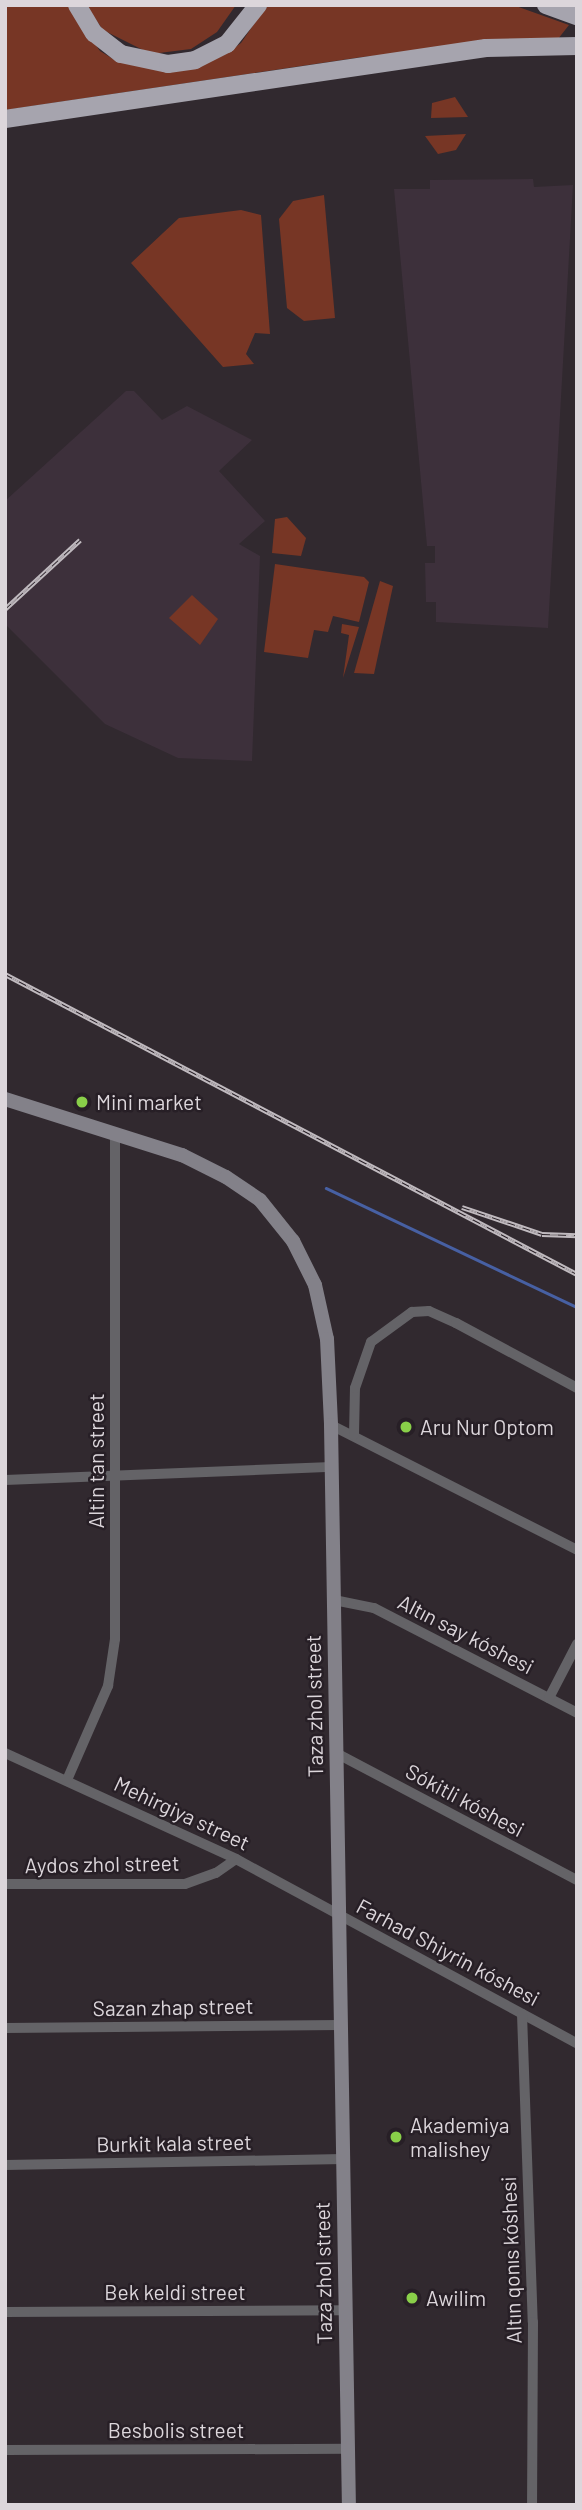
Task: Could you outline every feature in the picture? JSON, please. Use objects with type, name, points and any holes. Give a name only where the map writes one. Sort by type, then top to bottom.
[{"type":"highway","points":[[76,5],[94,33],[121,54],[168,64],[195,60],[227,44],[258,5]]},
{"type":"highway","points":[[546,5],[577,16]]},
{"type":"highway","points":[[5,119],[486,48],[577,46]]},
{"type":"main road","name":"Taza zhol street","points":[[5,1099],[182,1155],[226,1177],[260,1200],[293,1241],[315,1285],[327,1339],[331,1425],[349,2505]]},
{"type":"street","name":"Altin tan street","points":[[67,1780],[108,1686],[115,1639],[116,1133]]},
{"type":"street","points":[[354,1436],[355,1388],[371,1342],[412,1312],[429,1311],[456,1323],[577,1388]]},
{"type":"street","points":[[331,1425],[577,1550]]},
{"type":"street","points":[[5,1480],[117,1478],[332,1467]]},
{"type":"street","name":"Altın say kóshesi","points":[[334,1600],[374,1608],[577,1713]]},
{"type":"street","points":[[549,1698],[577,1644]]},
{"type":"street","name":"Mehirgiya street","points":[[5,1753],[236,1859],[338,1915]]},
{"type":"street","name":"Sókitli kóshesi","points":[[336,1754],[577,1880]]},
{"type":"street","name":"Aydos zhol street","points":[[5,1884],[185,1884],[216,1873],[236,1859]]},
{"type":"street","name":"Farhad Shiyrin kóshesi","points":[[338,1915],[577,2043]]},
{"type":"street","name":"Altın qonıs kóshesi","points":[[523,2014],[533,2322],[532,2505]]},
{"type":"street","name":"Sazan zhap street","points":[[5,2028],[341,2025]]},
{"type":"street","name":"Burkit kala street","points":[[5,2165],[343,2159]]},
{"type":"street","name":"Bek keldi street","points":[[5,2312],[345,2310]]},
{"type":"street","name":"Besbolis street","points":[[5,2450],[348,2449]]},
{"type":"shaded area","points":[[5,5],[68,5],[100,51],[118,62],[167,71],[224,55],[241,43],[267,5],[513,5],[569,25],[558,39],[362,57],[5,110]]},
{"type":"shaded area","points":[[86,5],[236,5],[217,32],[191,49],[151,54],[103,30]]},
{"type":"shaded area","points":[[455,97],[468,117],[431,118],[432,103]]},
{"type":"shaded area","points":[[466,134],[456,150],[438,154],[425,136]]},
{"type":"shaded area","points":[[533,179],[534,187],[573,185],[548,628],[436,622],[436,602],[426,602],[425,563],[435,563],[435,546],[427,546],[394,189],[430,189],[430,180]]},
{"type":"shaded area","points":[[324,195],[335,318],[304,321],[287,308],[279,219],[293,201]]},
{"type":"shaded area","points":[[241,210],[261,215],[270,334],[255,333],[246,354],[254,364],[223,367],[131,263],[179,218]]},
{"type":"shaded area","points":[[126,391],[134,391],[162,420],[187,406],[252,440],[219,471],[265,521],[239,544],[260,556],[252,761],[178,758],[105,724],[5,624],[5,501]]},
{"type":"shaded area","points":[[287,517],[306,538],[301,556],[272,553],[275,519]]},
{"type":"shaded area","points":[[275,564],[364,577],[369,582],[359,622],[333,616],[328,632],[314,630],[308,658],[264,652]]},
{"type":"shaded area","points":[[380,581],[393,586],[374,674],[354,673]]},
{"type":"shaded area","points":[[192,595],[218,619],[200,645],[169,618]]},
{"type":"shaded area","points":[[342,624],[359,627],[343,678],[349,635],[341,633]]},
{"type":"waterway","points":[[326,1188],[577,1307]]},
{"type":"railway","points":[[5,609],[80,540]]},
{"type":"railway","points":[[5,974],[577,1274]]},
{"type":"railway","points":[[462,1207],[542,1234],[577,1235]]},
{"type":"place","name":"Mini market","points":[[82,1102]]},
{"type":"place","name":"Aru Nur Optom","points":[[406,1427]]},
{"type":"place","name":"Akademiya malishey","points":[[396,2137]]},
{"type":"place","name":"Awilim","points":[[412,2298]]}]
